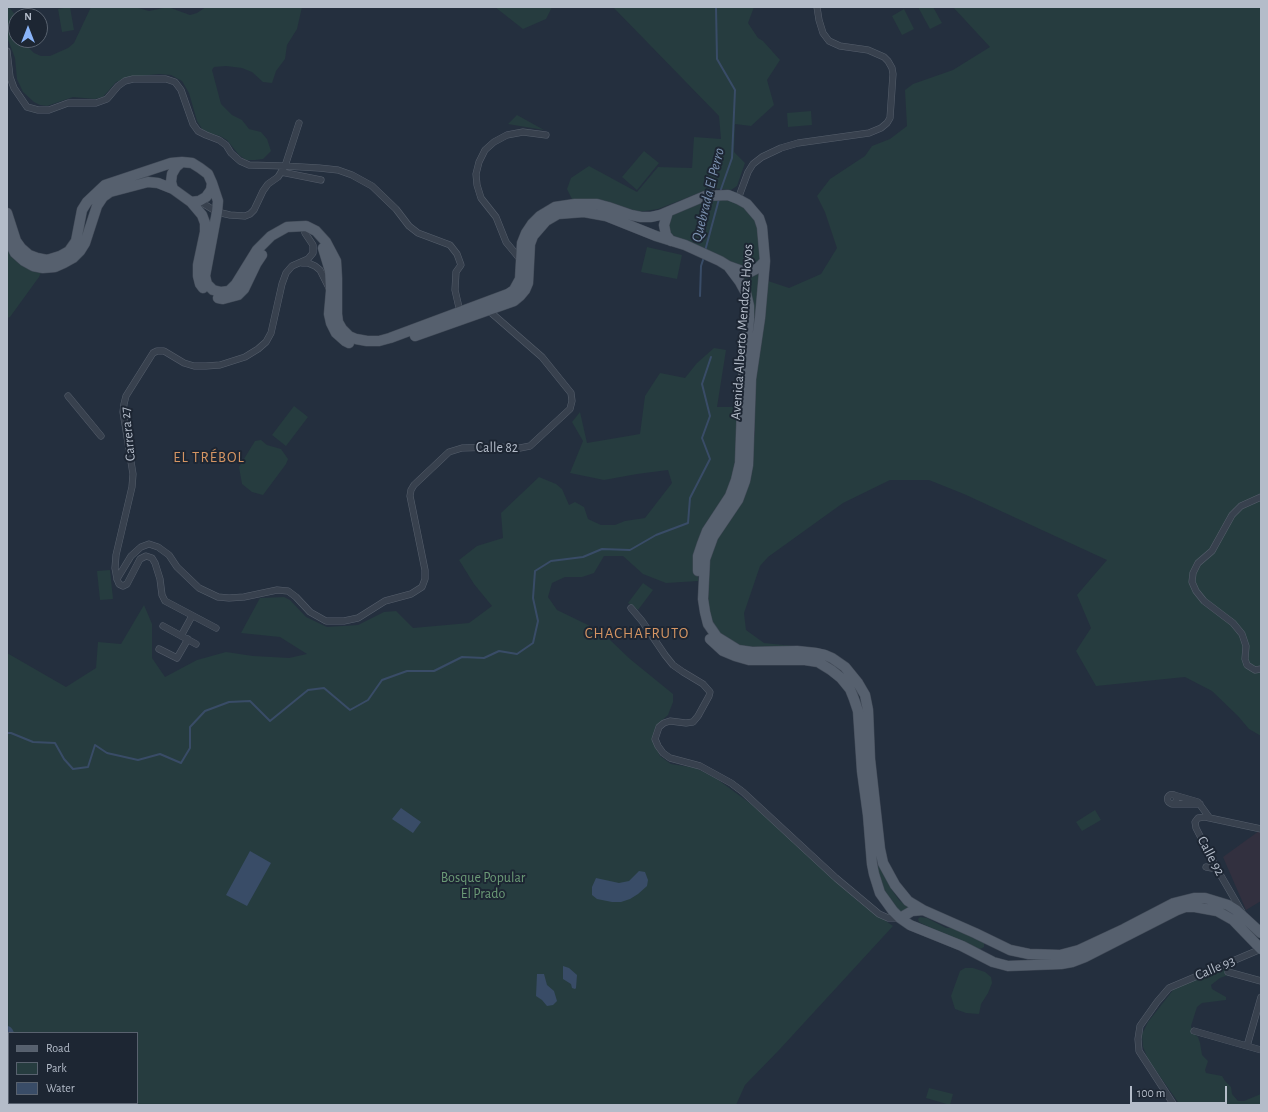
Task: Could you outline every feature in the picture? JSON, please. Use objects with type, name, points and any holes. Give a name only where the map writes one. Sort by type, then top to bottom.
[{"type":"main road","points":[[173,189],[171,182],[172,174],[176,167],[182,162]]},
{"type":"main road","points":[[7,213],[16,241],[21,248],[29,255],[47,260],[70,251],[76,242],[82,210],[96,192],[105,185],[170,163],[192,163],[208,174],[218,201],[205,276],[207,284],[213,290],[221,292],[229,291],[236,284],[257,250],[271,236],[287,227],[306,226],[316,231],[326,242],[336,261],[338,322],[349,336],[367,341],[390,338],[508,294],[514,290],[520,279],[520,258],[522,243],[526,233],[540,216],[555,207],[574,204],[597,204],[641,218],[668,212],[705,196],[713,195],[733,197]]},
{"type":"main road","points":[[7,237],[15,253],[24,261],[33,266],[43,268],[55,267],[64,264],[80,252],[97,206],[103,197],[110,192],[148,182],[158,183],[173,189],[195,202],[205,223],[205,232],[198,265],[200,284],[205,291],[213,297],[223,299],[238,295],[244,289],[256,264],[274,242],[291,232],[305,233]]},
{"type":"main road","points":[[195,202],[206,197],[212,183]]},
{"type":"main road","name":"Avenida Alberto Mendoza Hoyos","points":[[733,197],[747,204],[754,211],[761,222],[765,261],[760,318],[751,379],[748,465],[745,482],[738,500],[712,537],[708,547],[705,565],[705,612],[708,624],[717,636],[738,650],[752,652],[816,652],[832,658],[845,667],[858,683],[865,695],[868,710],[870,759],[880,849],[883,863],[895,885],[908,901],[923,910],[1010,950],[1029,954],[1060,956],[1079,950],[1174,903],[1194,898],[1231,902],[1261,933]]},
{"type":"main road","name":"Avenida Alberto Mendoza Hoyos","points":[[305,233],[312,236],[322,245],[325,251],[330,271],[331,291],[329,314],[331,323],[336,333],[345,341],[366,347],[393,343],[514,300],[525,290],[529,276],[528,260],[532,240],[539,228],[546,221],[558,214],[580,212],[600,214],[685,245],[728,266],[740,282],[746,294],[749,306],[743,379],[740,463],[730,496],[708,531],[698,556],[697,599],[699,615],[703,627],[712,640],[723,651],[749,660],[805,660],[818,662],[841,678],[850,688],[858,711],[872,864],[880,893],[892,911],[910,925],[993,962],[1008,966],[1048,965],[1072,962],[1185,907],[1206,908],[1225,915],[1240,927],[1261,949]]},
{"type":"main road","points":[[668,212],[664,225],[666,235],[671,241]]},
{"type":"main road","points":[[728,266],[750,272],[758,268],[765,261]]},
{"type":"main road","points":[[900,918],[912,911],[923,910]]},
{"type":"main road","points":[[977,954],[984,948],[987,940]]},
{"type":"street","points":[[733,197],[753,164],[762,157],[781,148],[798,143],[869,133],[881,128],[890,118],[892,68],[888,61],[868,50],[840,46],[829,41],[823,33],[817,7]]},
{"type":"street","points":[[7,51],[10,77],[14,88],[27,107],[38,110],[49,110],[68,103],[96,103],[107,99],[118,86],[125,81],[133,79],[166,79],[175,82],[181,90],[193,124],[198,131],[206,136],[219,140],[226,145],[231,153],[240,161],[249,165],[338,170],[352,175],[372,186],[396,209],[409,226],[418,233],[450,245],[457,254],[461,265],[456,272],[455,290],[460,312]]},
{"type":"street","points":[[195,202],[217,212],[230,215],[245,216],[250,214],[254,210],[268,184],[278,177],[285,166],[300,123]]},
{"type":"street","points":[[520,258],[506,242],[496,217],[481,198],[477,185],[476,174],[479,162],[485,150],[494,142],[507,135],[523,132],[546,136]]},
{"type":"street","points":[[281,172],[321,180]]},
{"type":"street","points":[[218,201],[230,215]]},
{"type":"street","name":"Carrera 27","points":[[117,579],[115,568],[116,555],[132,487],[133,474],[124,412],[126,396],[153,353],[157,351],[164,351],[184,363],[194,366],[220,365],[238,359],[258,349],[266,342],[271,333],[282,284],[286,273],[292,266],[308,259],[313,253],[313,246],[305,233]]},
{"type":"street","points":[[298,263],[308,263],[320,270],[331,291]]},
{"type":"street","name":"Calle 82","points":[[117,579],[131,556],[141,547],[149,544],[158,547],[169,555],[177,567],[199,588],[218,597],[244,597],[277,590],[288,591],[310,612],[326,621],[344,621],[358,618],[385,601],[411,594],[422,587],[425,579],[425,570],[410,496],[414,485],[449,452],[462,448],[498,446],[520,448],[530,446],[570,409],[572,401],[570,393],[542,357],[488,310]]},
{"type":"street","points":[[68,396],[101,436]]},
{"type":"street","points":[[126,467],[130,458]]},
{"type":"street","points":[[1261,497],[1241,506],[1232,515],[1212,551],[1198,563],[1193,573],[1192,582],[1196,591],[1204,602],[1233,623],[1242,634],[1246,646],[1245,659],[1247,665],[1255,670],[1261,669]]},
{"type":"street","points":[[117,579],[119,584],[124,586],[127,584],[140,559],[146,556],[152,558],[160,579],[162,595],[165,601],[216,628]]},
{"type":"street","points":[[631,608],[673,665],[703,684],[710,692],[698,716],[693,722],[686,723],[670,721],[659,727],[656,739],[663,754],[670,758],[700,766],[731,783],[760,807],[836,878],[879,914],[888,918],[900,918]]},
{"type":"street","points":[[181,636],[192,616]]},
{"type":"street","points":[[163,626],[196,644]]},
{"type":"street","points":[[159,649],[177,658],[188,639]]},
{"type":"street","points":[[1200,804],[1172,804],[1176,801],[1174,796],[1196,800],[1200,804],[1207,817],[1261,829]]},
{"type":"street","name":"Calle 92","points":[[1207,817],[1198,818],[1195,822],[1196,828],[1217,869],[1231,902]]},
{"type":"street","points":[[1206,867],[1217,869]]},
{"type":"street","name":"Calle 93","points":[[1174,1105],[1139,1051],[1138,1039],[1140,1026],[1169,988],[1261,949]]},
{"type":"street","points":[[1228,972],[1261,981]]},
{"type":"street","points":[[1247,1046],[1261,997]]},
{"type":"street","points":[[1194,1031],[1261,1050]]},
{"type":"shaded area","points":[[1259,831],[1261,832],[1261,901],[1246,910],[1223,857]]},
{"type":"green space","points":[[7,7],[9,7],[8,40]]},
{"type":"green space","points":[[70,7],[74,30],[62,32],[58,9]]},
{"type":"green space","points":[[91,7],[135,7],[149,11],[168,7],[190,15],[197,13],[206,7],[302,7],[297,29],[287,45],[285,59],[276,71],[272,83],[263,82],[252,72],[242,68],[226,66],[214,67],[212,70],[221,104],[232,115],[242,120],[249,129],[261,132],[267,139],[271,151],[263,159],[246,160],[239,155],[227,140],[202,129],[197,121],[189,93],[182,81],[171,75],[159,74],[131,77],[116,82],[103,97],[95,99],[73,97],[47,106],[34,102],[23,92],[17,79],[15,58],[11,48],[29,48],[34,53],[41,56],[50,56],[68,48],[74,43]]},
{"type":"green space","points":[[495,7],[552,7],[546,19],[523,29]]},
{"type":"green space","points":[[613,7],[754,7],[748,23],[758,38],[763,41],[780,60],[767,80],[774,105],[751,126],[735,124],[734,152],[745,163],[737,186],[731,190],[712,188],[658,209],[639,212],[602,200],[572,199],[567,189],[571,178],[589,166],[637,192],[658,167],[692,168],[694,137],[721,139],[719,116]]},
{"type":"green space","points":[[918,7],[933,7],[942,23],[930,29]]},
{"type":"green space","points":[[953,7],[1261,7],[1261,736],[1249,729],[1212,691],[1185,677],[1096,686],[1076,651],[1091,628],[1077,595],[1107,560],[964,494],[929,480],[890,480],[843,503],[768,557],[760,566],[744,613],[746,630],[764,643],[793,646],[770,652],[752,652],[717,637],[703,599],[705,559],[748,465],[755,433],[755,408],[751,379],[765,280],[789,288],[821,274],[837,248],[825,212],[817,196],[830,179],[865,156],[872,146],[890,139],[907,126],[905,90],[913,84],[953,70],[990,47]]},
{"type":"green space","points":[[904,9],[914,29],[902,35],[892,16]]},
{"type":"green space","points":[[811,111],[812,125],[788,127],[787,113]]},
{"type":"green space","points":[[517,115],[544,130],[508,124]]},
{"type":"green space","points":[[644,151],[659,163],[637,190],[622,177]]},
{"type":"green space","points":[[709,198],[731,201],[743,206],[752,214],[759,226],[760,262],[750,269],[741,267],[670,235],[666,225],[670,215]]},
{"type":"green space","points":[[7,237],[43,268],[39,277],[10,317],[7,318]]},
{"type":"green space","points":[[647,247],[682,255],[677,279],[641,272]]},
{"type":"green space","points":[[760,271],[758,306],[747,370],[752,333],[738,273]]},
{"type":"green space","name":"Bosque Popular El Prado","points":[[714,348],[726,350],[717,407],[742,407],[736,480],[698,556],[698,581],[666,583],[643,574],[623,556],[604,556],[594,573],[582,577],[565,577],[552,583],[548,597],[557,610],[588,625],[609,639],[630,659],[673,694],[673,702],[668,715],[656,726],[652,740],[660,756],[671,764],[696,768],[717,779],[751,804],[789,836],[859,902],[893,926],[745,1085],[736,1105],[21,1105],[20,1104],[138,1104],[138,1032],[8,1032],[8,1034],[7,1032],[7,653],[66,687],[96,668],[98,642],[121,644],[144,605],[152,624],[152,658],[165,677],[197,660],[226,652],[253,656],[289,658],[307,654],[280,637],[241,633],[260,598],[284,597],[290,600],[306,617],[327,627],[358,625],[384,612],[396,611],[413,628],[469,623],[492,606],[474,584],[459,560],[477,546],[503,538],[501,513],[539,477],[556,484],[562,489],[569,505],[575,502],[584,507],[588,519],[601,525],[615,525],[625,521],[645,518],[672,483],[668,470],[604,480],[570,473],[583,441],[572,422],[580,412],[587,443],[640,434],[645,396],[660,373],[685,378],[697,363]]},
{"type":"green space","points":[[294,406],[308,417],[286,446],[272,435]]},
{"type":"green space","points":[[261,440],[267,445],[281,449],[288,459],[286,464],[263,495],[252,492],[242,484],[239,467],[255,441]]},
{"type":"green space","points":[[110,570],[113,599],[100,600],[97,571]]},
{"type":"green space","points":[[643,583],[653,590],[638,610],[628,603]]},
{"type":"green space","points":[[1095,810],[1101,820],[1082,831],[1076,822]]},
{"type":"green space","points":[[878,849],[890,887],[899,900],[912,910],[901,916],[883,890],[878,874]]},
{"type":"green space","points":[[920,917],[927,918],[946,928],[954,928],[984,941],[984,947],[980,949],[945,935],[919,922],[918,919]]},
{"type":"green space","points":[[1221,967],[1231,968],[1226,973],[1228,975],[1220,978],[1211,985],[1212,989],[1226,997],[1226,1000],[1202,1003],[1197,1007],[1191,1026],[1193,1033],[1198,1037],[1202,1055],[1208,1061],[1205,1070],[1206,1073],[1222,1076],[1231,1087],[1232,1094],[1238,1101],[1244,1101],[1261,1094],[1261,1105],[1180,1105],[1148,1059],[1143,1047],[1142,1034],[1148,1022],[1173,990]]},
{"type":"green space","points":[[965,968],[973,968],[985,972],[991,977],[992,983],[981,1004],[979,1014],[966,1013],[955,1009],[951,996],[960,971]]},
{"type":"green space","points":[[929,1088],[953,1094],[950,1105],[926,1098]]},
{"type":"water","points":[[401,808],[421,822],[413,833],[392,819]]},
{"type":"water","points":[[250,851],[271,863],[247,906],[226,895]]},
{"type":"water","points":[[639,871],[645,872],[648,880],[647,886],[630,899],[621,902],[612,902],[597,899],[592,895],[592,887],[596,878],[619,883],[629,881]]},
{"type":"water","points":[[563,966],[569,968],[577,975],[575,989],[572,988],[571,984],[563,979]]},
{"type":"water","points":[[537,974],[544,974],[547,985],[554,991],[557,1001],[553,1005],[547,1006],[536,996]]},
{"type":"waterway","name":"Quebrada El Perro","points":[[716,7],[717,59],[735,90],[732,158],[720,192]]},
{"type":"waterway","name":"Quebrada El Perro","points":[[705,251],[719,199]]},
{"type":"waterway","name":"Quebrada El Perro","points":[[700,296],[701,266],[704,257]]},
{"type":"waterway","name":"Quebrada El Perro","points":[[7,733],[11,733],[33,742],[55,743],[64,759],[73,769],[88,767],[95,745],[107,753],[138,760],[160,754],[181,763],[190,748],[190,727],[205,711],[229,702],[250,701],[270,721],[308,690],[324,688],[350,710],[368,700],[382,680],[407,671],[434,671],[462,657],[484,658],[499,651],[517,654],[533,643],[538,621],[533,598],[535,571],[551,561],[583,557],[602,549],[630,550],[656,535],[688,523],[690,498],[710,459],[702,438],[710,416],[702,384],[711,357]]},
{"type":"district","name":"EL TRÉBOL","points":[[209,457]]},
{"type":"district","name":"CHACHAFRUTO","points":[[637,633]]}]
